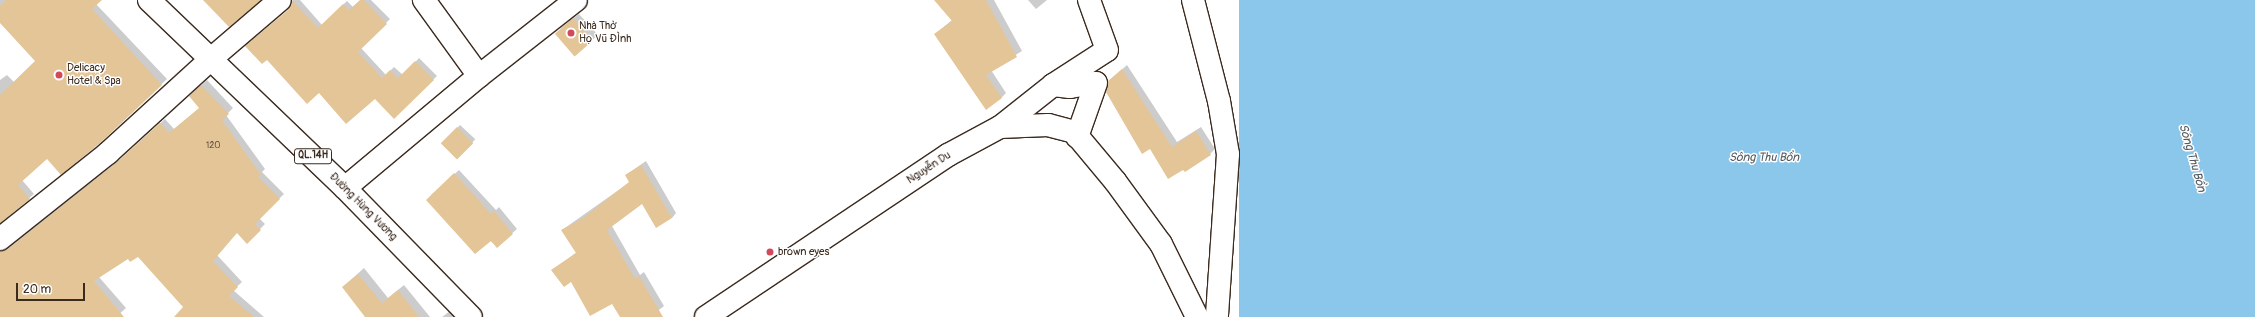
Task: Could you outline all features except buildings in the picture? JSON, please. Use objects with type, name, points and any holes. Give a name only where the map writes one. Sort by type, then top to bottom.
[{"type":"street","name":"Đường Hùng Vương","points":[[149,0],[212,58],[345,188],[471,317]]},
{"type":"street","points":[[0,239],[108,153],[212,58],[280,0]]},
{"type":"street","points":[[424,0],[479,76]]},
{"type":"street","points":[[345,188],[479,76],[576,0]]},
{"type":"street","name":"Nguyễn Du","points":[[706,317],[948,155],[1000,127],[1053,85],[1107,50],[1089,0]]},
{"type":"street","points":[[1193,0],[1219,101],[1228,154],[1217,317]]},
{"type":"street","points":[[1053,85],[1070,87],[1096,83],[1077,137]]},
{"type":"street","points":[[1000,127],[1048,125],[1074,132],[1115,181],[1161,244],[1197,317]]},
{"type":"water","name":"Sông Thu Bồn","points":[[1239,0],[2255,0],[2255,317],[1239,317]]},
{"type":"place","name":"Nhà Thờ Họ Vũ ĐÌnh","points":[[571,33]]},
{"type":"place","name":"Delicacy Hotel & Spa","points":[[59,75]]},
{"type":"place","name":"brown eyes","points":[[770,252]]}]
